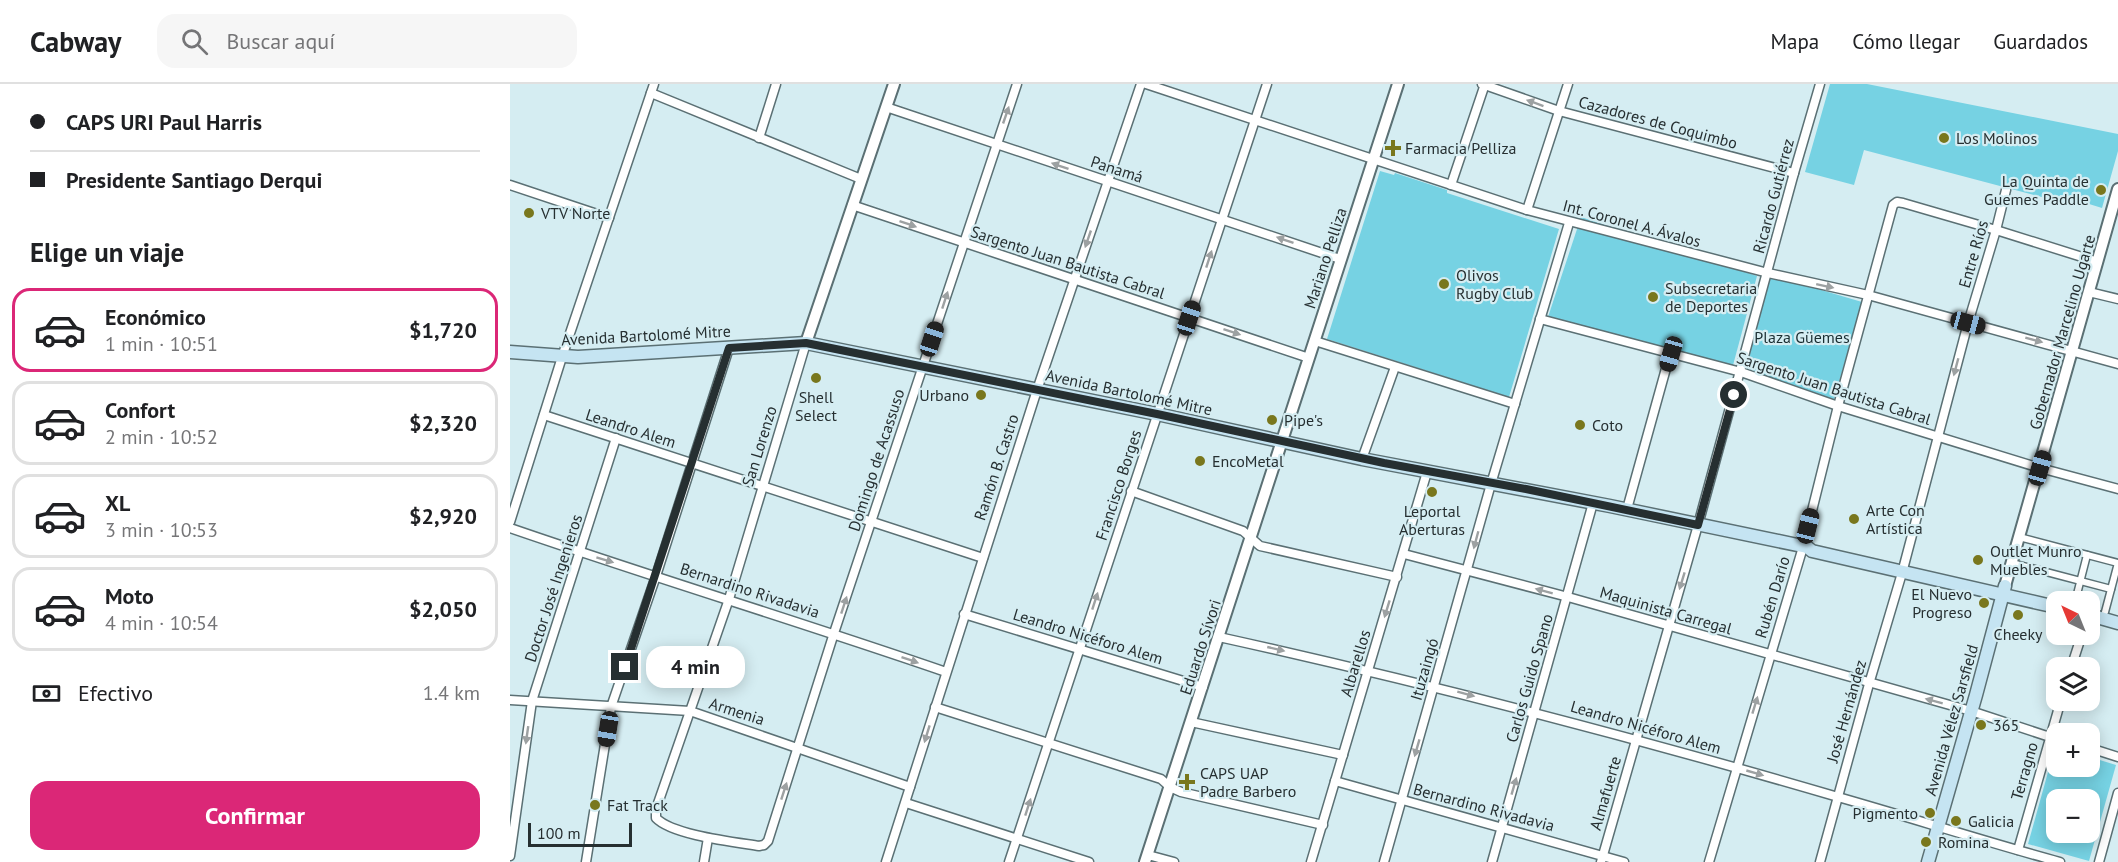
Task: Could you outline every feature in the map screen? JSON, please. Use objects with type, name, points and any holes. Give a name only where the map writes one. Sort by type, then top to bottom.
[{"type":"main road","name":"Avenida Bartolomé Mitre","points":[[510,352],[562,357],[806,343],[1157,414],[1427,472],[1627,509],[1805,547],[1817,545],[1903,569],[2046,598]]},
{"type":"main road","name":"Avenida Bartolomé Mitre","points":[[2004,590],[2046,604]]},
{"type":"main road","name":"Avenida Vélez Sarsfield","points":[[1928,862],[2004,590]]},
{"type":"main road","points":[[2100,611],[2118,615]]},
{"type":"main road","points":[[2100,618],[2118,623]]},
{"type":"street","points":[[759,138],[776,84]]},
{"type":"street","name":"San Lorenzo","points":[[708,838],[662,824],[656,818],[656,809],[729,599],[806,343],[894,84]]},
{"type":"street","name":"Domingo de Acassuso","points":[[708,838],[759,846],[768,841],[834,633],[1017,84]]},
{"type":"street","name":"Ramón B. Castro","points":[[886,862],[1037,390],[1141,84]]},
{"type":"street","name":"Int. Coronel A. Ávalos","points":[[1146,84],[1569,223],[1768,273],[1868,295],[2118,364]]},
{"type":"street","name":"Francisco Borges","points":[[1010,862],[1267,84]]},
{"type":"street","name":"Mariano Pelliza","points":[[1283,442],[1398,84]]},
{"type":"street","points":[[1451,185],[1484,84]]},
{"type":"street","name":"Cazadores de Coquimbo","points":[[1484,84],[1559,111],[1794,173]]},
{"type":"street","points":[[1527,210],[1568,84]]},
{"type":"street","name":"Ricardo Gutiérrez","points":[[1698,525],[1820,84]]},
{"type":"street","points":[[510,522],[562,357],[652,89],[759,138],[861,179]]},
{"type":"street","name":"Panamá","points":[[886,107],[1340,259]]},
{"type":"street","points":[[510,185],[609,218]]},
{"type":"street","name":"Gobernador Marcelino Ugarte","points":[[2004,590],[2072,350],[2115,209],[2118,189]]},
{"type":"street","name":"Entre Ríos","points":[[1903,569],[2006,190]]},
{"type":"street","name":"Rubén Darío","points":[[1709,862],[1770,654],[1805,547],[1838,406],[1893,205],[1897,202],[1996,230]]},
{"type":"street","name":"Sargento Juan Bautista Cabral","points":[[852,205],[1309,358]]},
{"type":"street","name":"Ituzaingó","points":[[1384,862],[1491,484],[1569,223]]},
{"type":"street","points":[[1996,230],[2098,262]]},
{"type":"street","points":[[2089,292],[2118,299]]},
{"type":"street","name":"Sargento Juan Bautista Cabral","points":[[1540,319],[1741,372],[1838,406],[2040,468],[2118,489]]},
{"type":"street","points":[[1314,341],[1515,404]]},
{"type":"street","points":[[586,862],[612,707],[729,348]]},
{"type":"street","points":[[1627,509],[1671,354]]},
{"type":"street","points":[[1362,459],[1395,367]]},
{"type":"street","name":"Leandro Alem","points":[[544,416],[983,558]]},
{"type":"street","name":"Doctor José Ingenieros","points":[[510,856],[532,701],[616,438]]},
{"type":"street","name":"Eduardo Sívori","points":[[1147,859],[1283,442]]},
{"type":"street","name":"Albarellos","points":[[1311,862],[1427,472]]},
{"type":"street","points":[[1131,491],[1243,531],[1260,546],[1397,577]]},
{"type":"street","name":"Carlos Guido Spano","points":[[1492,862],[1593,503]]},
{"type":"street","name":"Almafuerte","points":[[1602,859],[1698,525]]},
{"type":"street","name":"Bernardino Rivadavia","points":[[510,528],[581,553],[834,633],[946,672]]},
{"type":"street","points":[[2019,537],[2118,563],[2104,612]]},
{"type":"street","name":"Maquinista Carregal","points":[[1404,554],[1770,654],[1869,684],[1971,711],[2046,736]]},
{"type":"street","points":[[2078,591],[2087,555]]},
{"type":"street","points":[[2012,563],[2111,589]]},
{"type":"street","name":"José Hernández","points":[[1820,862],[1903,569]]},
{"type":"street","name":"Leandro Nicéforo Alem","points":[[964,614],[1203,687]]},
{"type":"street","name":"Leandro Nicéforo Alem","points":[[1219,637],[1369,670],[1535,712],[1838,796],[2060,862]]},
{"type":"street","name":"Armenia","points":[[510,700],[690,711],[910,787]]},
{"type":"street","points":[[935,707],[1048,745],[1161,779],[1170,787],[1181,792],[1323,825]]},
{"type":"street","points":[[1191,722],[1343,755]]},
{"type":"street","points":[[2100,751],[2118,757]]},
{"type":"street","name":"Terragno","points":[[2018,850],[2046,760]]},
{"type":"street","name":"Bernardino Rivadavia","points":[[1335,781],[1503,827],[1602,859],[1624,862]]},
{"type":"street","points":[[2099,862],[2118,793]]},
{"type":"street","points":[[906,803],[1089,862]]},
{"type":"street","points":[[704,862],[708,838]]},
{"type":"street","points":[[1147,859],[1174,862]]},
{"type":"green space","name":"Los Molinos","points":[[1830,84],[1867,84],[2118,134],[2118,151],[2102,208],[2060,195],[2057,201],[1864,150],[1854,185],[1805,172]]},
{"type":"green space","name":"Olivos Rugby Club","points":[[1380,171],[1394,175],[1395,173],[1447,190],[1447,193],[1559,229],[1509,397],[1327,339]]},
{"type":"green space","name":"Subsecretaria de Deportes","points":[[1581,217],[1757,276],[1732,369],[1548,317]]},
{"type":"green space","name":"Plaza Güemes","points":[[1770,275],[1862,302],[1834,399],[1742,373]]},
{"type":"green space","points":[[2100,760],[2116,765],[2100,822],[2100,789],[2046,789],[2046,843],[2094,843],[2089,861],[2028,844],[2047,777],[2100,777]]},
{"type":"place","name":"Los Molinos","points":[[1944,138]]},
{"type":"place","name":"Farmacia Pelliza","points":[[1393,148]]},
{"type":"place","name":"La Quinta de Guemes Paddle","points":[[2101,190]]},
{"type":"place","name":"VTV Norte","points":[[529,213]]},
{"type":"place","name":"Olivos Rugby Club","points":[[1444,284]]},
{"type":"place","name":"Subsecretaria de Deportes","points":[[1653,297]]},
{"type":"place","name":"Shell Select","points":[[816,378]]},
{"type":"place","name":"Urbano","points":[[981,395]]},
{"type":"place","name":"Pipe's","points":[[1272,420]]},
{"type":"place","name":"Coto","points":[[1580,425]]},
{"type":"place","name":"EncoMetal","points":[[1200,461]]},
{"type":"place","name":"Leportal Aberturas","points":[[1432,492]]},
{"type":"place","name":"Arte Con Artística","points":[[1854,519]]},
{"type":"place","name":"Outlet Munro Muebles","points":[[1978,560]]},
{"type":"place","name":"El Nuevo Progreso","points":[[1984,603]]},
{"type":"place","name":"Cheeky","points":[[2018,615]]},
{"type":"place","name":"365","points":[[1981,725]]},
{"type":"place","name":"CAPS UAP Padre Barbero","points":[[1187,782]]},
{"type":"place","name":"Fat Track","points":[[595,805]]},
{"type":"place","name":"Pigmento","points":[[1930,813]]},
{"type":"place","name":"Galicia","points":[[1956,821]]},
{"type":"place","name":"Romina","points":[[1926,842]]},
{"type":"route","points":[[625,667],[729,348],[806,343],[1157,414],[1427,472],[1526,489],[1698,525],[1734,395]]}]
